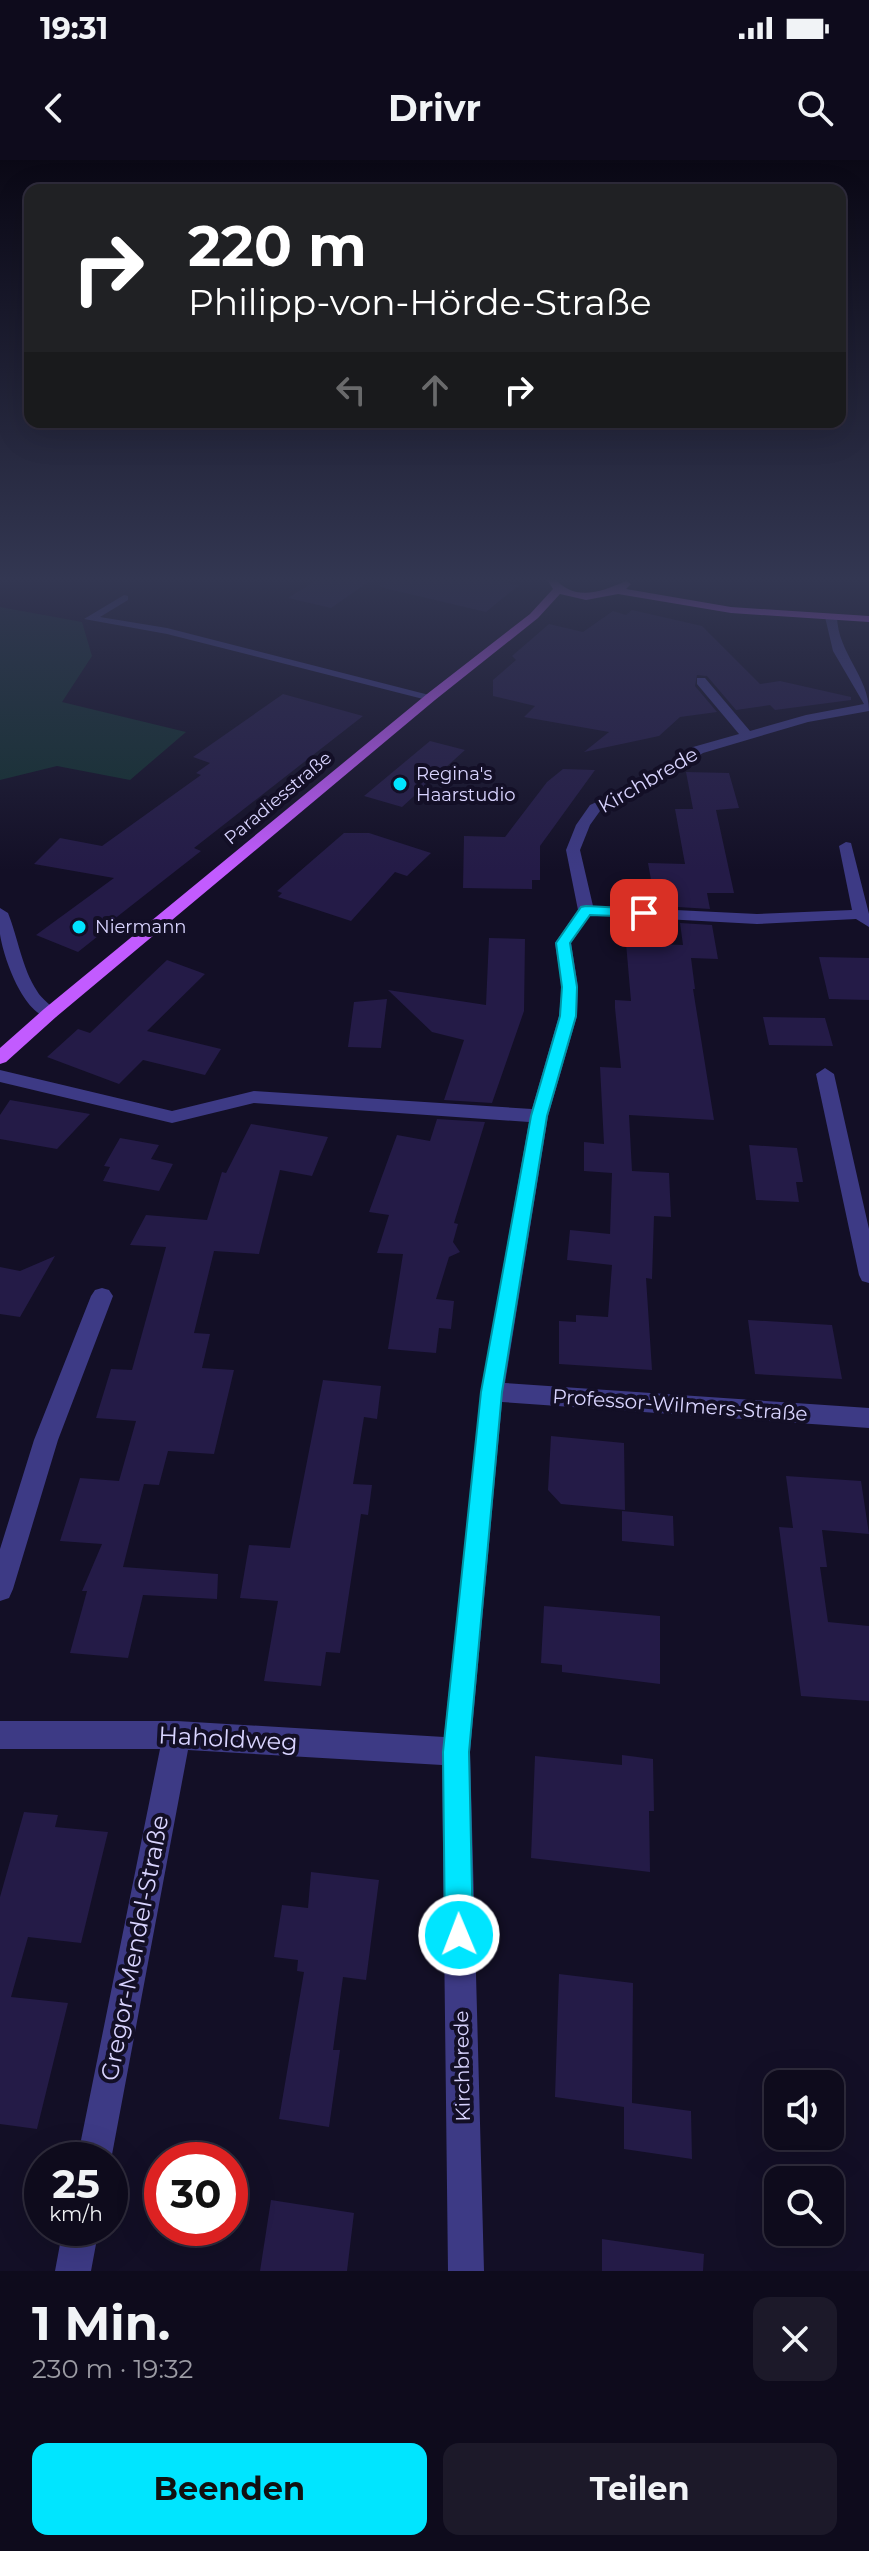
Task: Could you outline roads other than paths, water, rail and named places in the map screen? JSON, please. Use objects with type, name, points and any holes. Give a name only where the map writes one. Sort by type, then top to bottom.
[{"type":"main road","name":"Paradiesstraße","points":[[0,1058],[50,1013],[460,675]]},
{"type":"street","points":[[341,675],[431,697]]},
{"type":"street","name":"Kirchbrede","points":[[466,2271],[456,1752],[492,1392],[539,1116],[568,1016],[570,987],[563,943],[586,910],[573,850],[583,825],[595,808],[634,790],[698,750],[806,719],[869,705],[853,675]]},
{"type":"street","points":[[701,681],[747,735]]},
{"type":"street","points":[[586,910],[784,919],[864,918],[846,846]]},
{"type":"street","points":[[0,913],[29,995],[39,1007],[50,1013]]},
{"type":"street","points":[[825,1074],[869,1275]]},
{"type":"street","points":[[0,1076],[172,1117],[254,1097],[539,1116]]},
{"type":"street","points":[[0,1589],[46,1440],[102,1296]]},
{"type":"street","name":"Professor-Wilmers-Straße","points":[[492,1392],[869,1418]]},
{"type":"street","name":"Haholdweg","points":[[0,1735],[177,1735],[456,1752]]},
{"type":"street","name":"Gregor-Mendel-Straße","points":[[98,2142],[177,1735]]},
{"type":"street","points":[[73,2271],[78,2246]]},
{"type":"place","name":"Regina's Haarstudio","points":[[400,784]]},
{"type":"place","name":"Niermann","points":[[79,927]]}]
